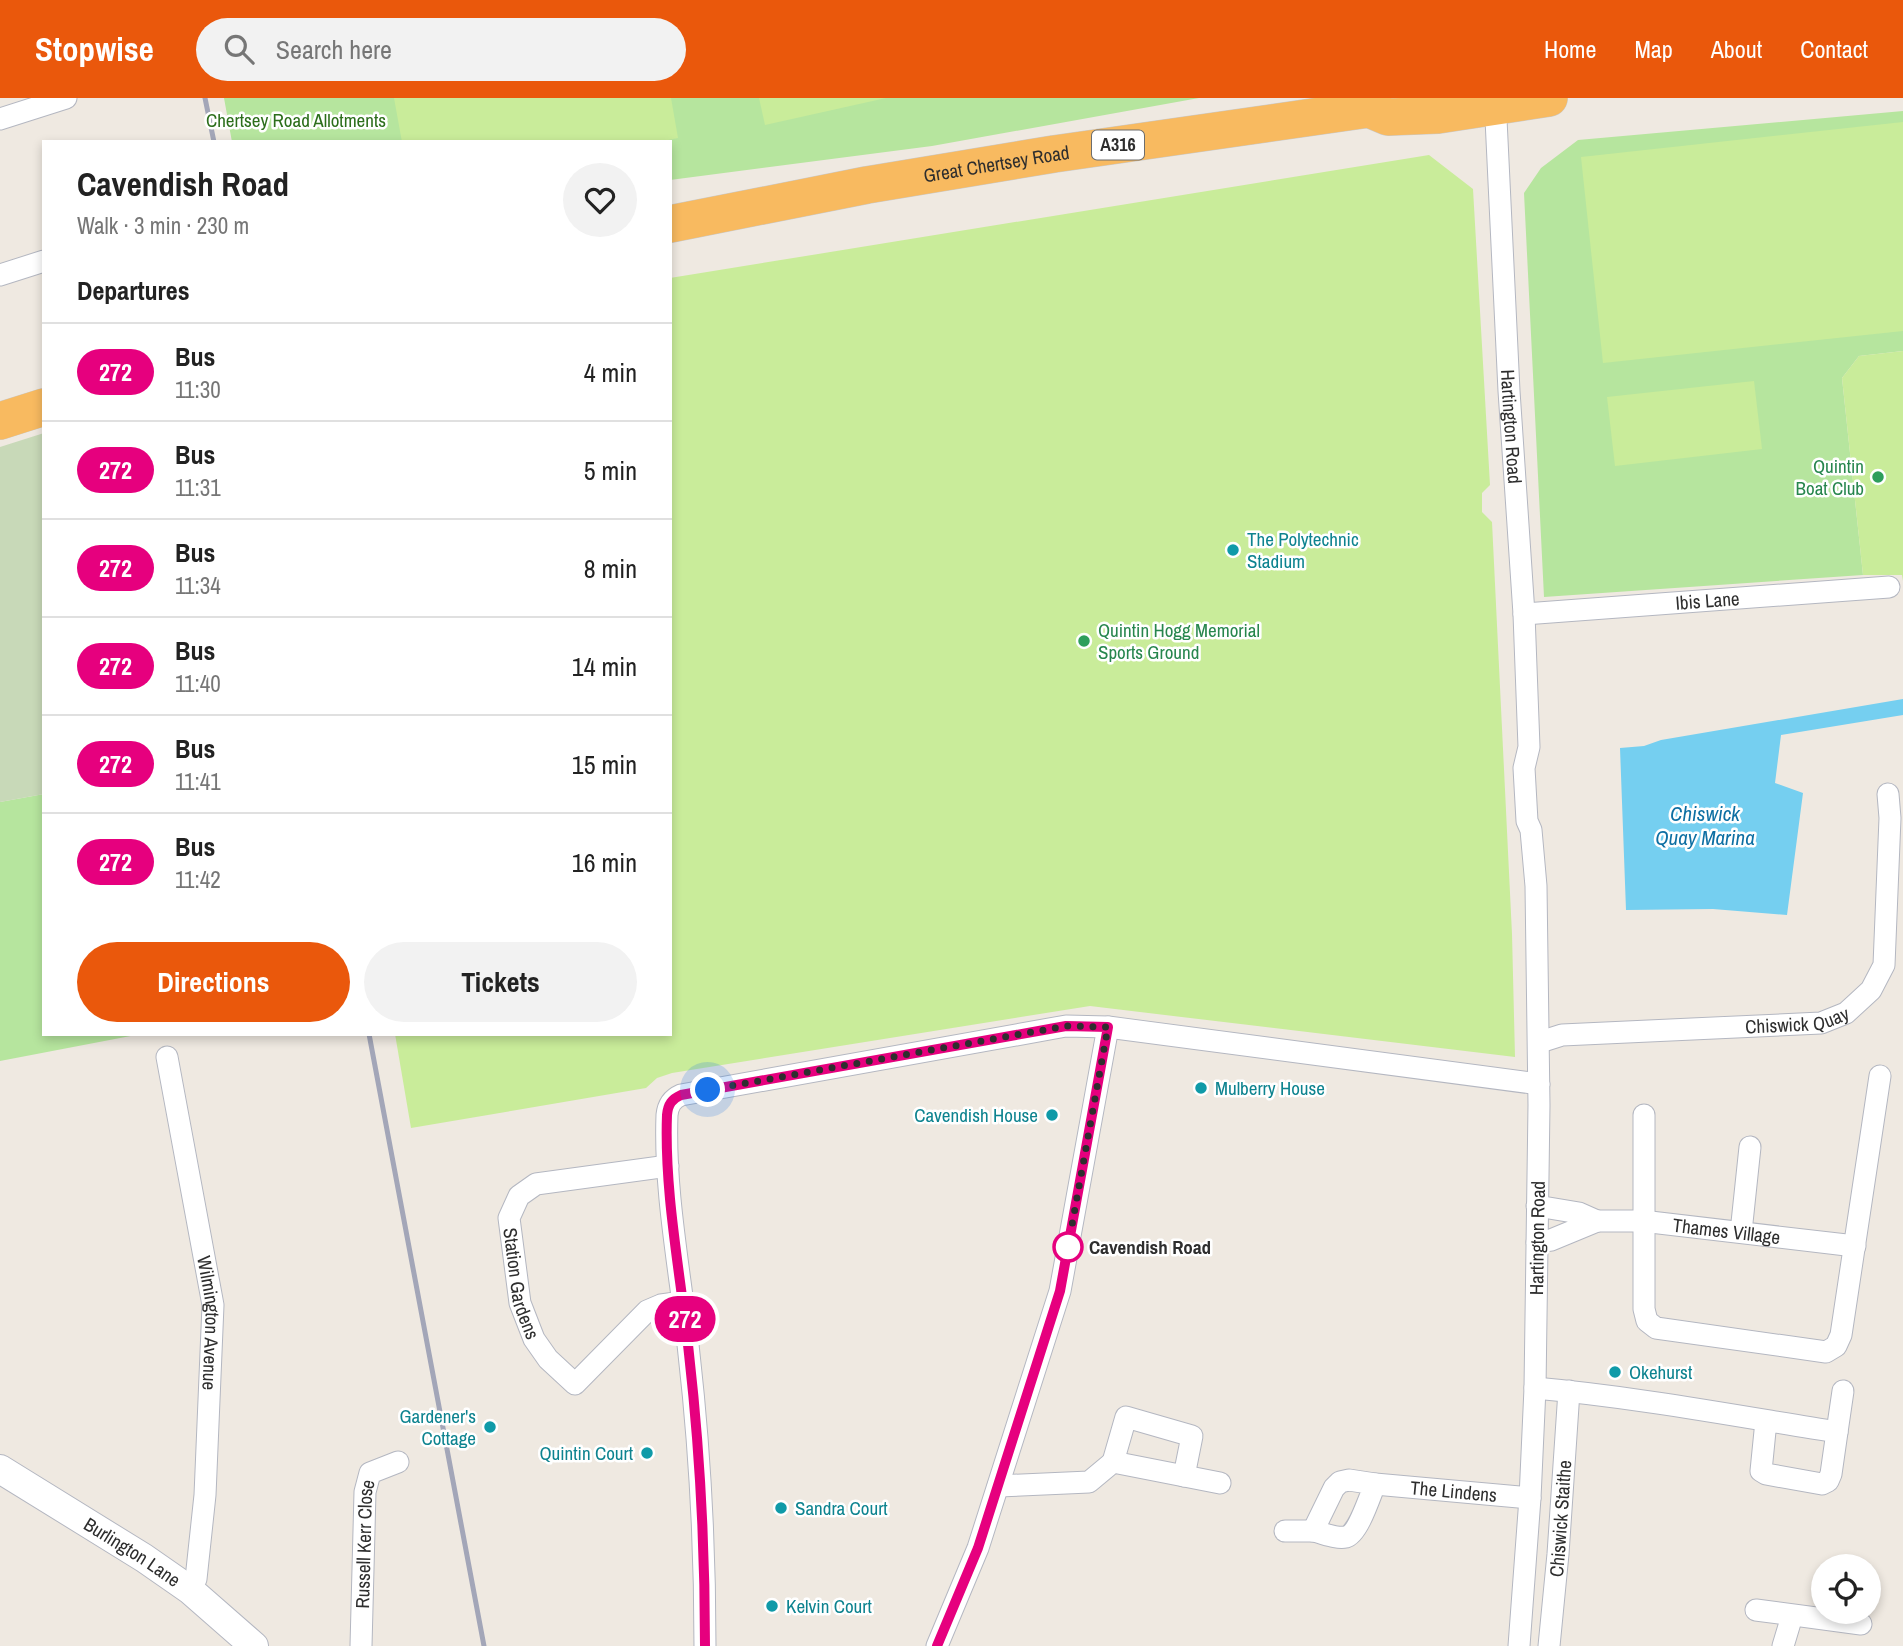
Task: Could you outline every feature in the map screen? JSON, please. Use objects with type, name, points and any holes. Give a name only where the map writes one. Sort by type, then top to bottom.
[{"type":"highway","name":"A316","points":[[1495,102],[1549,98]]},
{"type":"highway","name":"Great Chertsey Road","points":[[672,224],[881,182],[1375,103],[1388,117],[1438,115],[1495,102]]},
{"type":"highway","points":[[0,421],[42,408]]},
{"type":"street","points":[[0,119],[66,98]]},
{"type":"street","name":"Hartington Road","points":[[1495,102],[1508,391],[1524,614],[1529,747],[1524,768],[1527,821],[1531,830],[1536,886],[1540,1042],[1535,1388],[1531,1497],[1519,1646]]},
{"type":"street","points":[[0,275],[42,262]]},
{"type":"street","name":"Ibis Lane","points":[[1524,614],[1889,587]]},
{"type":"street","name":"Chiswick Quay","points":[[1540,1042],[1562,1035],[1821,1023],[1846,1013],[1871,990],[1884,965],[1897,818],[1888,794]]},
{"type":"street","points":[[705,1646],[705,1548],[668,1166],[667,1111],[670,1102],[681,1095],[1066,1026],[1108,1027],[1539,1084]]},
{"type":"street","points":[[937,1646],[978,1548],[1060,1291],[1108,1027]]},
{"type":"street","name":"Wilmington Avenue","points":[[166,1057],[214,1305],[205,1495],[197,1579],[190,1590]]},
{"type":"street","points":[[1644,1115],[1642,1221],[1644,1309],[1647,1321],[1656,1328],[1826,1352],[1836,1346],[1841,1335],[1880,1076]]},
{"type":"street","points":[[1741,1232],[1750,1147]]},
{"type":"street","name":"Station Gardens","points":[[668,1166],[536,1184],[519,1196],[509,1218],[520,1303],[525,1317],[534,1339],[548,1359],[575,1384],[647,1311],[683,1301]]},
{"type":"street","name":"Thames Village","points":[[1537,1206],[1579,1213],[1597,1221]]},
{"type":"street","name":"Thames Village","points":[[1537,1242],[1551,1240],[1597,1221],[1642,1221],[1855,1246]]},
{"type":"street","points":[[1535,1388],[1837,1432]]},
{"type":"street","name":"Chiswick Staithe","points":[[1549,1646],[1569,1391]]},
{"type":"street","points":[[1766,1421],[1761,1471],[1822,1484],[1828,1481],[1831,1475],[1843,1391]]},
{"type":"street","points":[[998,1486],[1089,1482],[1113,1462],[1126,1417],[1192,1436],[1184,1476]]},
{"type":"street","name":"Russell Kerr Close","points":[[361,1646],[365,1492],[370,1473],[398,1462]]},
{"type":"street","points":[[1113,1462],[1220,1483]]},
{"type":"street","name":"Burlington Lane","points":[[0,1469],[123,1544],[190,1590],[254,1646]]},
{"type":"street","name":"The Lindens","points":[[1313,1531],[1334,1488],[1340,1482],[1349,1480],[1531,1497]]},
{"type":"street","points":[[1285,1531],[1313,1531],[1342,1538],[1350,1536],[1356,1529],[1375,1484]]},
{"type":"street","points":[[1756,1610],[1811,1618]]},
{"type":"street","points":[[1783,1646],[1792,1616]]},
{"type":"green space","name":"Chertsey Road Allotments","points":[[224,98],[1199,98],[932,146],[672,180],[672,140],[232,140]]},
{"type":"green space","points":[[394,98],[671,98],[678,138],[668,140],[402,140]]},
{"type":"green space","points":[[759,98],[886,98],[765,125]]},
{"type":"green space","points":[[1903,111],[1903,351],[1859,356],[1842,378],[1863,575],[1544,597],[1524,193],[1541,168],[1578,140]]},
{"type":"green space","points":[[1903,122],[1903,331],[1603,363],[1581,157]]},
{"type":"green space","name":"Quintin Hogg Memorial Sports Ground","points":[[1429,155],[1473,189],[1490,485],[1482,493],[1482,512],[1492,522],[1512,934],[1515,1057],[1090,1006],[672,1073],[657,1078],[646,1088],[411,1128],[395,1036],[672,1036],[672,278]]},
{"type":"green space","name":"Quintin Boat Club","points":[[1903,351],[1903,581],[1902,575],[1863,575],[1842,378],[1859,356]]},
{"type":"green space","points":[[1754,381],[1762,449],[1615,466],[1607,397]]},
{"type":"green space","points":[[42,434],[42,794],[0,802],[0,447]]},
{"type":"green space","points":[[42,794],[42,1036],[131,1036],[0,1061],[0,802]]},
{"type":"water","name":"Chiswick Quay Marina","points":[[1903,699],[1903,715],[1781,735],[1775,783],[1803,793],[1787,915],[1713,909],[1626,910],[1620,748],[1644,746],[1661,740]]},
{"type":"railway","points":[[205,98],[214,140]]},
{"type":"railway","points":[[369,1036],[484,1646]]},
{"type":"bus line","name":"272","points":[[705,1646],[705,1548],[689,1355],[668,1166],[667,1111],[670,1102],[681,1095],[1066,1026],[1108,1027],[1060,1291],[978,1548],[937,1646]]},
{"type":"place","name":"Quintin Boat Club","points":[[1878,477]]},
{"type":"place","name":"The Polytechnic Stadium","points":[[1233,550]]},
{"type":"place","name":"Quintin Hogg Memorial Sports Ground","points":[[1084,641]]},
{"type":"place","name":"Mulberry House","points":[[1201,1088]]},
{"type":"place","name":"Cavendish House","points":[[1052,1115]]},
{"type":"place","name":"Cavendish Road","points":[[1068,1247]]},
{"type":"place","name":"Okehurst","points":[[1615,1372]]},
{"type":"place","name":"Gardener's Cottage","points":[[490,1427]]},
{"type":"place","name":"Quintin Court","points":[[647,1453]]},
{"type":"place","name":"Sandra Court","points":[[781,1508]]},
{"type":"place","name":"Kelvin Court","points":[[772,1606]]},
{"type":"route","points":[[708,1090],[1066,1026],[1108,1027],[1068,1247]]}]
